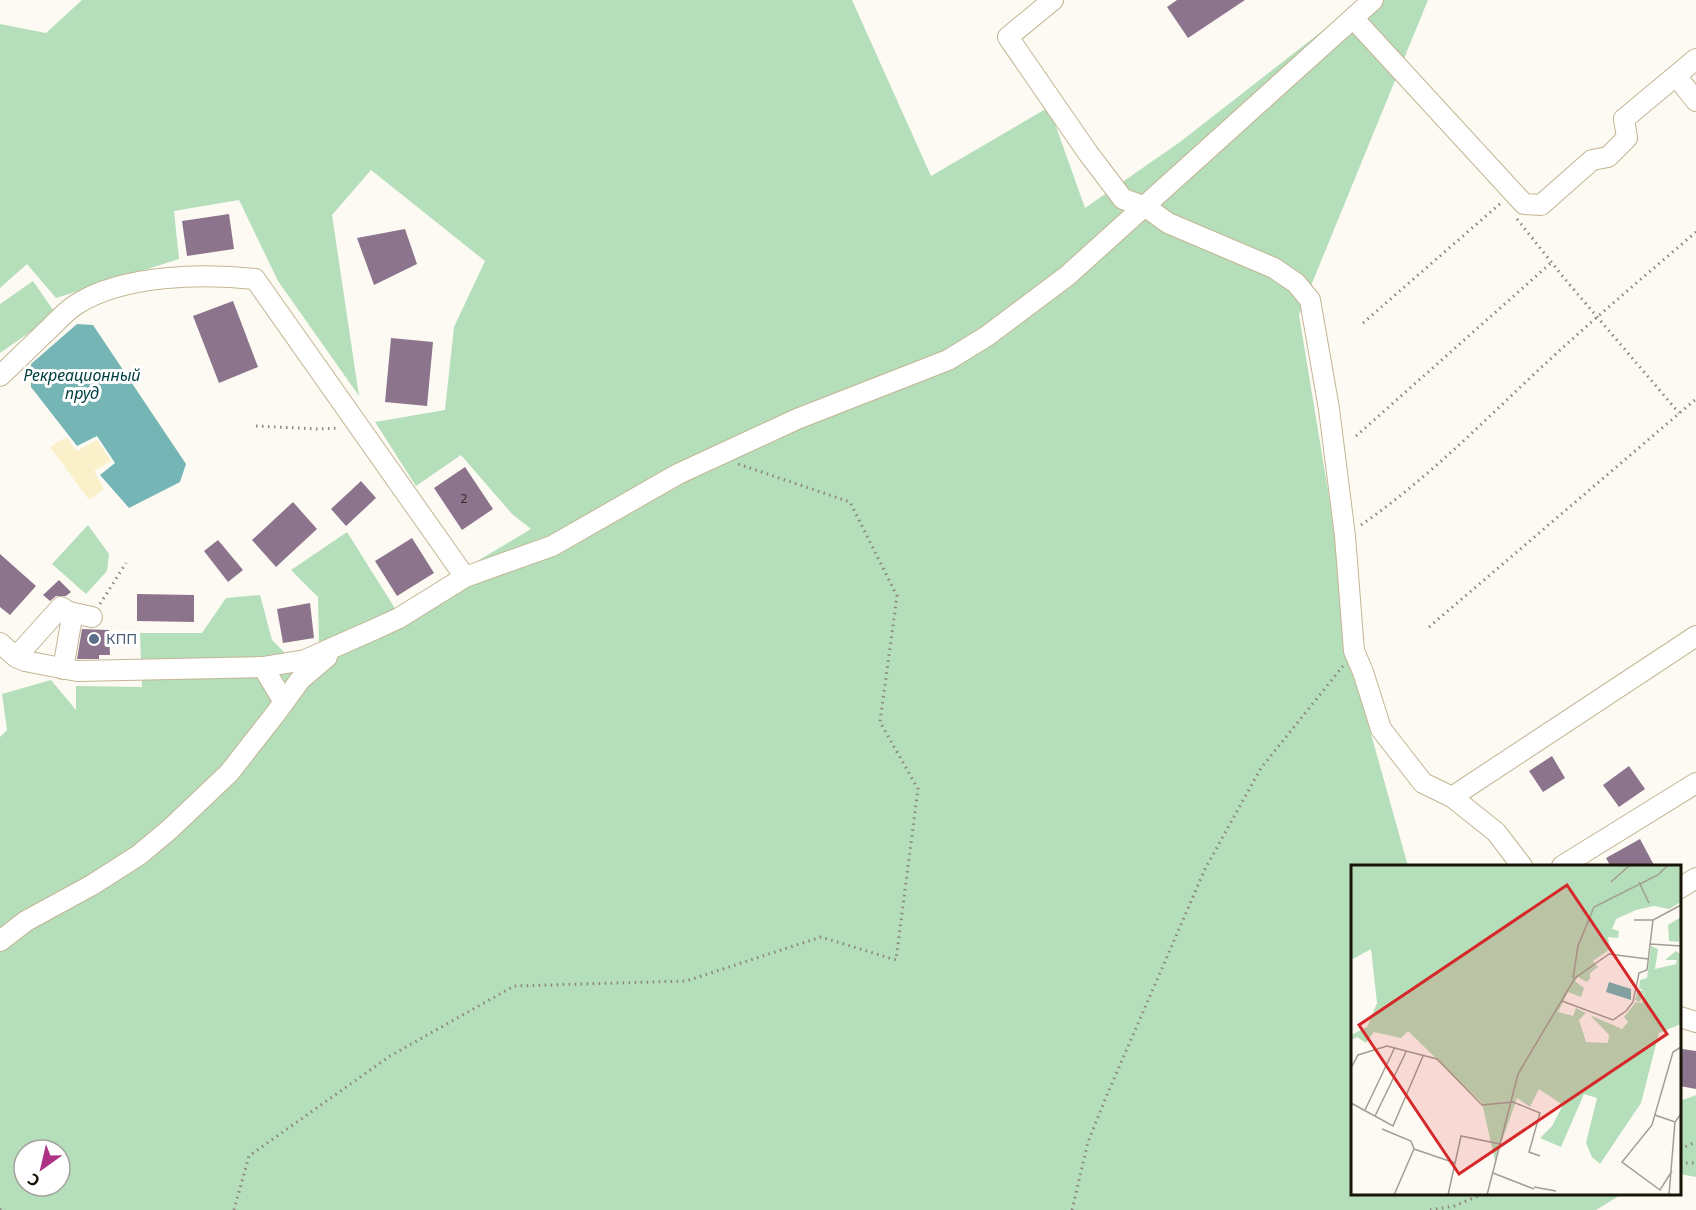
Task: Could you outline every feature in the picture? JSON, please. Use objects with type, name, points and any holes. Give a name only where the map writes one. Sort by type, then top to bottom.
[{"type":"street","points":[[1053,0],[1008,37],[1088,153],[1123,199],[1146,207],[1168,223],[1246,254],[1274,268],[1296,283],[1310,300],[1329,409],[1345,536],[1354,651],[1381,729],[1423,783],[1452,797],[1496,832],[1521,865]]},
{"type":"street","points":[[0,643],[16,657],[25,661],[70,670],[263,667],[305,660],[399,618],[465,577],[552,546],[678,474],[797,419],[948,360],[987,336],[1067,276],[1373,0]]},
{"type":"street","points":[[1353,18],[1524,204],[1541,205],[1592,160],[1608,157],[1627,138],[1624,119],[1696,59]]},
{"type":"street","points":[[1677,77],[1696,101]]},
{"type":"street","points":[[0,376],[74,305],[114,286],[144,280],[227,276],[255,279],[465,577]]},
{"type":"street","points":[[16,657],[61,607],[69,612],[92,617]]},
{"type":"street","points":[[69,612],[71,623],[70,670]]},
{"type":"street","points":[[1452,797],[1696,636]]},
{"type":"street","points":[[0,941],[26,921],[92,885],[139,855],[170,829],[229,773],[300,680],[344,642]]},
{"type":"street","points":[[263,667],[284,702]]},
{"type":"street","points":[[1565,865],[1696,783]]},
{"type":"street","points":[[1681,887],[1696,878]]},
{"type":"street","points":[[1681,1017],[1696,1022]]},
{"type":"path","points":[[1499,196],[1508,209]]},
{"type":"path","points":[[1363,323],[1502,201]]},
{"type":"path","points":[[1515,217],[1680,413]]},
{"type":"path","points":[[1345,536],[1406,492],[1597,316],[1696,232]]},
{"type":"path","points":[[1356,436],[1552,262]]},
{"type":"path","points":[[1429,627],[1696,399]]},
{"type":"path","points":[[256,426],[318,429],[359,426]]},
{"type":"path","points":[[234,1210],[249,1156],[390,1056],[514,986],[686,981],[821,938],[896,960],[918,789],[880,722],[897,596],[850,502],[728,461]]},
{"type":"path","points":[[92,617],[126,562]]},
{"type":"path","points":[[1072,1210],[1088,1142],[1205,869],[1261,768],[1354,651]]},
{"type":"path","points":[[1681,1149],[1696,1142]]},
{"type":"path","points":[[1430,1210],[1454,1206],[1481,1195]]},
{"type":"green space","points":[[82,0],[852,0],[931,176],[1049,107],[1085,208],[1180,142],[1362,0],[1428,0],[1299,315],[1364,709],[1408,865],[1351,865],[1351,1195],[1620,1195],[1596,1210],[0,1210],[0,737],[7,730],[2,694],[51,680],[76,710],[76,686],[142,687],[140,633],[202,633],[226,598],[260,595],[272,640],[289,657],[319,644],[318,597],[291,570],[347,532],[396,610],[531,529],[512,514],[461,455],[416,486],[375,422],[445,410],[454,327],[485,261],[371,170],[332,215],[359,396],[278,281],[239,200],[174,211],[179,259],[56,298],[27,264],[0,288],[0,24],[46,33]]},
{"type":"green space","points":[[33,281],[56,314],[0,353],[0,304]]},
{"type":"green space","points":[[88,525],[109,554],[107,571],[86,594],[52,564]]},
{"type":"green space","points":[[1696,1095],[1696,1177],[1681,1174],[1681,1101]]},
{"type":"sand","points":[[66,437],[77,451],[97,440],[111,461],[94,471],[104,489],[89,500],[50,447]]},
{"type":"water","name":"Рекреационный пруд","points":[[77,324],[93,325],[186,464],[180,482],[129,508],[100,475],[115,463],[97,436],[77,446],[31,387],[31,364]]},
{"type":"building","points":[[1177,0],[1245,0],[1188,38],[1167,7]]},
{"type":"building","points":[[229,214],[234,249],[187,256],[182,221]]},
{"type":"building","points":[[405,229],[417,264],[374,285],[357,238]]},
{"type":"building","points":[[233,301],[258,367],[219,383],[193,316]]},
{"type":"building","points":[[391,338],[433,342],[427,406],[385,402]]},
{"type":"building","points":[[465,467],[493,509],[462,530],[434,488]]},
{"type":"building","points":[[361,481],[376,498],[346,526],[331,509]]},
{"type":"building","points":[[293,502],[317,529],[276,567],[252,540]]},
{"type":"building","points":[[412,538],[434,573],[397,596],[375,561]]},
{"type":"building","points":[[218,540],[243,570],[228,582],[204,551]]},
{"type":"building","points":[[0,554],[36,586],[10,615],[0,607]]},
{"type":"building","points":[[59,580],[71,592],[66,596],[56,596],[50,601],[43,595]]},
{"type":"building","points":[[137,594],[194,595],[194,622],[137,621]]},
{"type":"building","points":[[310,603],[314,638],[283,643],[277,609]]},
{"type":"building","name":"КПП","points":[[82,629],[109,630],[110,655],[99,655],[99,659],[77,659]]},
{"type":"building","points":[[1552,756],[1565,778],[1543,792],[1529,771]]},
{"type":"building","points":[[1629,766],[1645,789],[1619,807],[1603,785]]},
{"type":"building","points":[[1640,839],[1654,865],[1610,865],[1606,858]]},
{"type":"building","points":[[1682,1049],[1696,1051],[1696,1089],[1681,1086]]},
{"type":"place","name":"КПП","points":[[94,639]]}]
